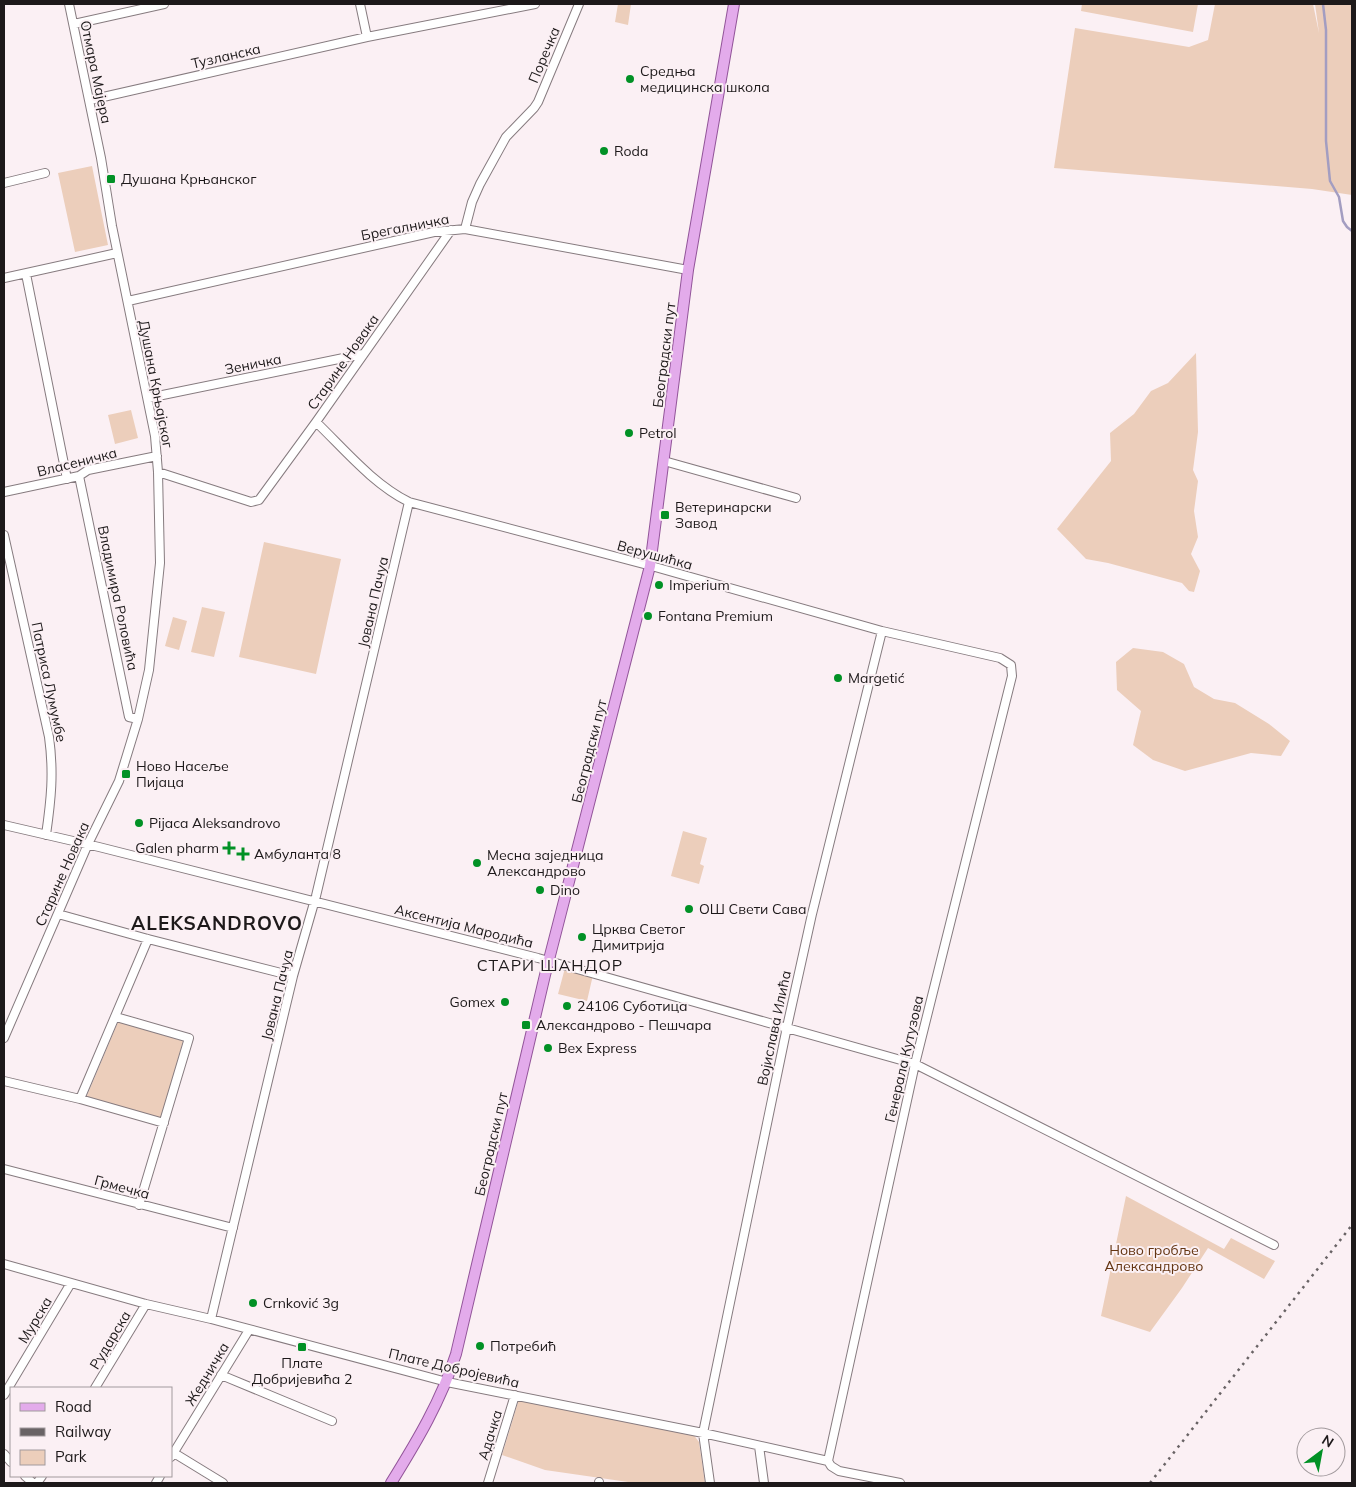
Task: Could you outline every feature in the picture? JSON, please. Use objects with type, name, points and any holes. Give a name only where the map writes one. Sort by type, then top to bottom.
[{"type":"main road","name":"Београдски пут","points":[[391,1483],[426,1425],[447,1382],[456,1354],[549,961],[650,566],[688,270],[734,4]]},
{"type":"street","name":"Отмара Мајера","points":[[69,4],[99,146]]},
{"type":"street","points":[[74,24],[164,4]]},
{"type":"street","points":[[360,4],[367,37]]},
{"type":"street","name":"Тузланска","points":[[90,100],[367,37],[535,4]]},
{"type":"street","name":"Поречка","points":[[464,229],[472,202],[480,184],[506,137],[538,102],[579,4]]},
{"type":"street","name":"Душана Крњајског","points":[[99,146],[117,253],[148,398],[158,456],[160,563],[149,670],[138,719]]},
{"type":"street","points":[[4,183],[45,173]]},
{"type":"street","name":"Брегалничка","points":[[128,301],[434,232],[464,229],[688,270]]},
{"type":"street","name":"Старине Новака","points":[[158,472],[251,502],[256,502],[260,499],[451,230]]},
{"type":"street","points":[[4,278],[117,253]]},
{"type":"street","points":[[26,274],[67,478]]},
{"type":"street","name":"Зеничка","points":[[148,398],[363,354]]},
{"type":"street","name":"Верушићка","points":[[316,422],[381,484],[395,495],[409,502],[650,566],[882,631],[1000,658],[1011,665]]},
{"type":"street","name":"Власеничка","points":[[4,492],[80,476],[88,470],[158,456]]},
{"type":"street","points":[[664,461],[796,498]]},
{"type":"street","name":"Владимира Роловића","points":[[80,476],[129,717],[138,719]]},
{"type":"street","name":"Јована Пачуа","points":[[211,1319],[293,976],[315,901],[409,502]]},
{"type":"street","name":"Патриса Лумумбе","points":[[4,535],[51,746],[53,781],[46,836]]},
{"type":"street","name":"Војислава Илића","points":[[710,1483],[704,1433],[787,1028],[815,904],[882,631]]},
{"type":"street","name":"Генерала Кутузова","points":[[828,1461],[915,1064],[1012,676],[1011,665]]},
{"type":"street","name":"Старине Новака","points":[[4,1038],[88,844],[119,781],[138,719]]},
{"type":"street","name":"Аксентија Мародића","points":[[4,825],[88,844],[549,961],[915,1064],[1274,1245]]},
{"type":"street","points":[[58,914],[293,976]]},
{"type":"street","points":[[80,1100],[148,939]]},
{"type":"street","points":[[116,1017],[189,1038],[139,1205]]},
{"type":"street","points":[[4,1081],[164,1123]]},
{"type":"street","name":"Грмечка","points":[[4,1169],[234,1228]]},
{"type":"street","name":"Плате Добројевића","points":[[4,1264],[146,1304],[211,1319],[447,1382],[704,1433],[828,1461],[831,1466],[839,1471],[900,1483]]},
{"type":"street","name":"Мурска","points":[[4,1395],[71,1284]]},
{"type":"street","name":"Рударска","points":[[96,1387],[146,1304]]},
{"type":"street","name":"Жедничка","points":[[173,1455],[249,1330]]},
{"type":"street","points":[[221,1375],[332,1422]]},
{"type":"street","name":"Адачка","points":[[488,1483],[516,1395]]},
{"type":"street","points":[[759,1446],[764,1483]]},
{"type":"street","points":[[173,1455],[223,1483]]},
{"type":"green space","points":[[618,4],[631,4],[628,25],[615,22]]},
{"type":"green space","points":[[1082,4],[1198,4],[1193,32],[1081,11]]},
{"type":"green space","points":[[1215,4],[1313,4],[1319,33],[1315,4],[1352,4],[1352,195],[1312,189],[1054,168],[1075,28],[1189,47],[1208,40]]},
{"type":"green space","points":[[92,166],[108,245],[75,252],[58,173]]},
{"type":"green space","points":[[1196,353],[1198,432],[1193,470],[1198,481],[1194,511],[1198,537],[1191,554],[1200,571],[1194,592],[1189,591],[1182,583],[1086,559],[1057,529],[1111,461],[1110,433],[1134,414],[1151,391],[1168,383]]},
{"type":"green space","points":[[131,410],[138,438],[115,444],[108,415]]},
{"type":"green space","points":[[264,542],[341,559],[316,674],[239,657]]},
{"type":"green space","points":[[202,607],[225,612],[214,657],[191,652]]},
{"type":"green space","points":[[173,617],[187,621],[179,650],[165,646]]},
{"type":"green space","points":[[1133,648],[1163,652],[1184,664],[1194,687],[1214,699],[1235,703],[1269,724],[1290,741],[1281,756],[1251,753],[1185,771],[1153,760],[1133,745],[1141,711],[1117,690],[1116,662]]},
{"type":"green space","points":[[683,831],[707,838],[700,864],[704,866],[699,884],[671,876]]},
{"type":"green space","points":[[565,968],[593,975],[587,1001],[558,994]]},
{"type":"green space","points":[[118,1022],[183,1041],[161,1119],[86,1098]]},
{"type":"green space","name":"Ново гробље Александрово","points":[[1126,1196],[1224,1249],[1231,1238],[1275,1261],[1264,1279],[1208,1248],[1150,1332],[1101,1316]]},
{"type":"green space","points":[[519,1399],[693,1434],[699,1442],[705,1483],[635,1483],[545,1470],[502,1455]]},
{"type":"waterway","points":[[1323,4],[1326,30],[1326,141],[1330,181],[1339,197],[1343,221],[1352,231]]},
{"type":"railway","points":[[1150,1483],[1352,1225]]},
{"type":"place","name":"Средња медицинска школа","points":[[630,79]]},
{"type":"place","name":"Roda","points":[[604,151]]},
{"type":"place","name":"Душана Крњанског","points":[[111,179]]},
{"type":"place","name":"Petrol","points":[[629,433]]},
{"type":"place","name":"Ветеринарски Завод","points":[[665,515]]},
{"type":"place","name":"Imperium","points":[[659,585]]},
{"type":"place","name":"Fontana Premium","points":[[648,616]]},
{"type":"place","name":"Margetić","points":[[838,678]]},
{"type":"place","name":"Ново Насеље Пијаца","points":[[126,774]]},
{"type":"place","name":"Pijaca Aleksandrovo","points":[[139,823]]},
{"type":"place","name":"Galen pharm","points":[[229,848]]},
{"type":"place","name":"Амбуланта 8","points":[[243,854]]},
{"type":"place","name":"Месна заједница Александрово","points":[[477,863]]},
{"type":"place","name":"Dino","points":[[540,890]]},
{"type":"place","name":"ОШ Свети Сава","points":[[689,909]]},
{"type":"place","name":"Црква Светог Димитрија","points":[[582,937]]},
{"type":"place","name":"Gomex","points":[[505,1002]]},
{"type":"place","name":"24106 Суботица","points":[[567,1006]]},
{"type":"place","name":"Александрово - Пешчара","points":[[526,1025]]},
{"type":"place","name":"Bex Express","points":[[548,1048]]},
{"type":"place","name":"Crnković 3g","points":[[253,1303]]},
{"type":"place","name":"Потребић","points":[[480,1346]]},
{"type":"place","name":"Плате Добријевића 2","points":[[302,1347]]},
{"type":"district","name":"ALEKSANDROVO","points":[[217,923]]},
{"type":"district","name":"СТАРИ ШАНДОР","points":[[550,965]]}]
